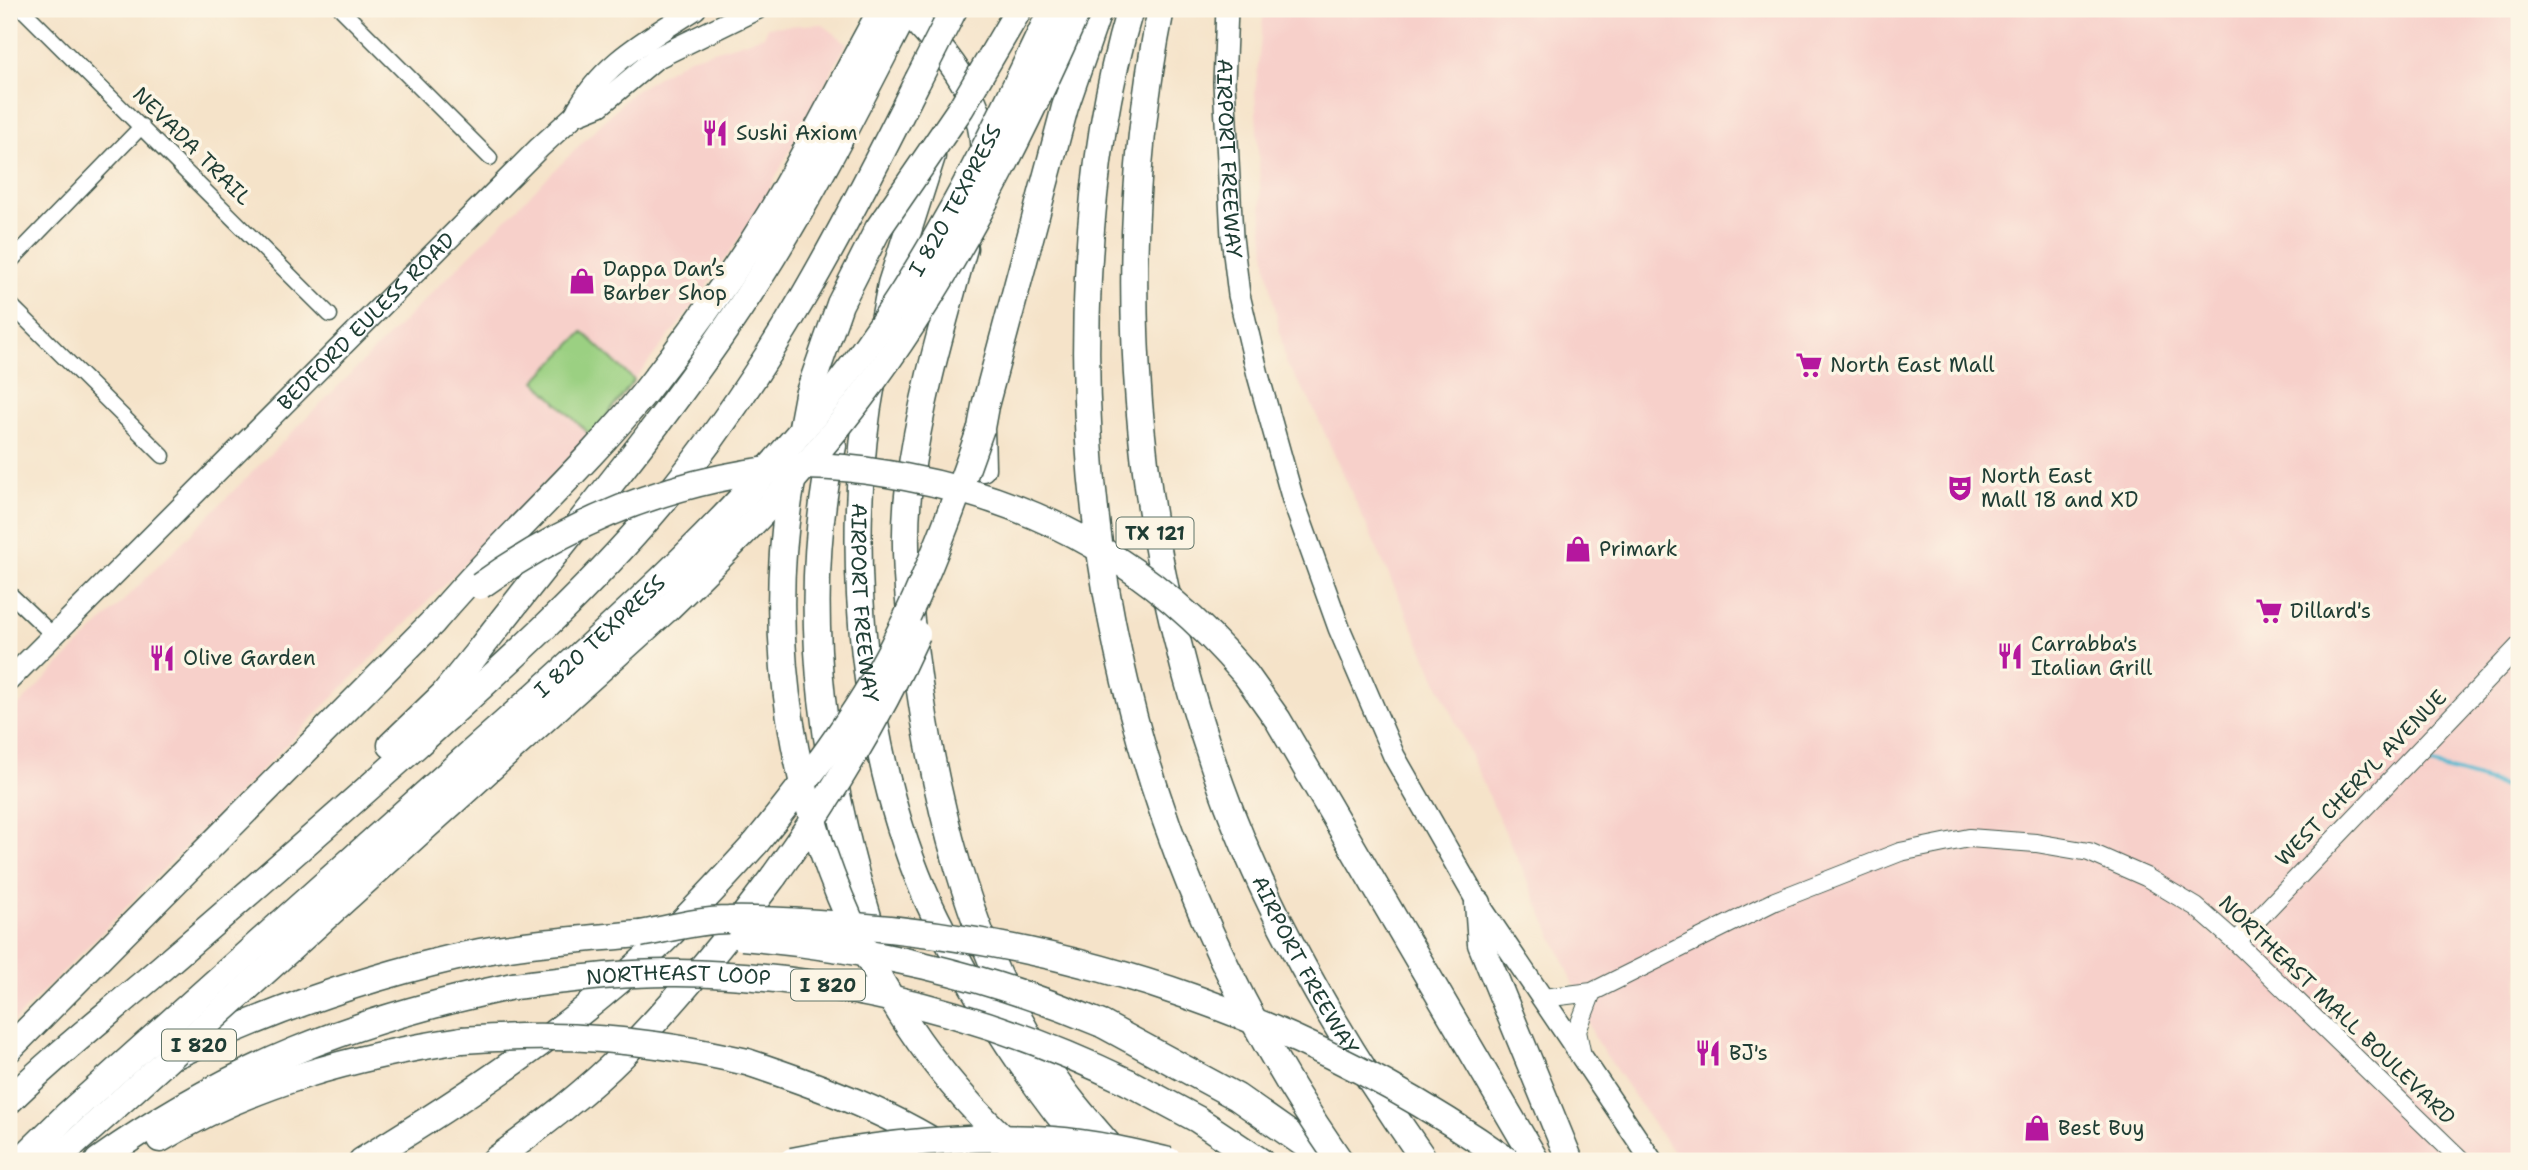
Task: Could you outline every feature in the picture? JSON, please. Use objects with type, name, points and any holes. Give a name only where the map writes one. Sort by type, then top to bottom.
[{"type":"highway","points":[[327,824],[339,796],[443,694],[699,365],[759,279],[823,171],[900,9]]},
{"type":"highway","points":[[9,1049],[433,622],[472,575],[598,447],[693,329],[900,9]]},
{"type":"highway","points":[[900,9],[953,62],[980,114],[985,145],[982,182],[929,374],[909,489],[906,547],[909,609],[927,732],[965,887],[991,960],[1045,1063],[1122,1161]]},
{"type":"highway","points":[[9,1101],[327,824],[518,653],[603,569],[658,507],[709,442],[803,301],[844,228],[954,9]]},
{"type":"highway","name":"AIRPORT FREEWAY","points":[[999,9],[948,111],[891,284],[866,412],[859,558],[866,655],[881,751],[904,836],[935,917],[1009,1049],[1096,1161]]},
{"type":"highway","points":[[1019,9],[961,108],[878,229],[840,304],[808,394],[785,520],[780,596],[784,683],[793,741],[814,827],[844,907],[870,961],[942,1071],[1029,1161]]},
{"type":"highway","name":"I 820 TEXPRESS","points":[[20,1161],[66,1116],[650,592],[781,457],[881,326],[929,253],[988,146],[1052,9]]},
{"type":"highway","name":"I 820 TEXPRESS","points":[[55,1161],[669,607],[730,548],[800,472],[858,401],[943,276],[1011,155],[1078,9]]},
{"type":"highway","points":[[362,1161],[510,1065],[599,997],[657,948],[756,843],[834,742],[892,646],[951,514],[981,428],[1065,107],[1100,9]]},
{"type":"highway","points":[[1130,9],[1106,107],[1095,179],[1085,331],[1088,441],[1102,572],[1112,634],[1134,723],[1164,818],[1202,917],[1235,990],[1270,1055],[1340,1161]]},
{"type":"highway","name":"AIRPORT FREEWAY","points":[[1161,9],[1143,114],[1134,300],[1142,440],[1153,525],[1171,615],[1194,705],[1222,789],[1281,924],[1335,1024],[1425,1161]]},
{"type":"highway","points":[[891,284],[852,362],[825,480],[819,534],[818,651],[838,811],[879,951],[944,1069],[1015,1161]]},
{"type":"highway","points":[[494,1161],[555,1116],[622,1057],[721,948],[852,761],[898,677],[975,490],[982,468],[981,428]]},
{"type":"highway","points":[[433,622],[520,557],[591,519],[697,482],[786,467],[847,469],[940,484],[1026,511],[1074,533],[1149,581],[1191,615],[1246,675],[1278,720],[1536,1161]]},
{"type":"highway","points":[[1478,903],[1481,944],[1570,1161]]},
{"type":"highway","points":[[639,934],[726,919],[867,926],[1005,945],[1144,979],[1235,1012],[1318,1048],[1399,1091],[1508,1161]]},
{"type":"highway","name":"I 820","points":[[9,1153],[126,1079],[244,1025],[325,993],[481,952],[556,941],[639,934],[725,935],[813,943],[877,953],[993,982],[1102,1024],[1237,1097],[1328,1161]]},
{"type":"highway","name":"NORTHEAST LOOP","points":[[98,1161],[197,1097],[266,1061],[390,1015],[513,986],[590,977],[675,973],[809,982],[877,993],[967,1016],[1072,1054],[1197,1119],[1260,1161]]},
{"type":"highway","points":[[120,1161],[209,1114],[316,1070],[389,1051],[462,1040],[525,1035],[605,1037],[674,1045],[747,1062],[850,1099],[900,1123],[964,1161]]},
{"type":"highway","points":[[792,1161],[896,1144],[976,1139],[1054,1140],[1115,1148],[1169,1161]]},
{"type":"main road","name":"BEDFORD EULESS ROAD","points":[[9,680],[347,338],[575,115],[600,105],[656,58],[756,9]]},
{"type":"main road","name":"AIRPORT FREEWAY","points":[[1227,9],[1224,83],[1232,237],[1239,295],[1293,500],[1339,628],[1394,756],[1478,903],[1652,1161]]},
{"type":"main road","points":[[575,115],[586,93],[621,59],[641,41],[686,11],[698,36]]},
{"type":"street","name":"NEVADA TRAIL","points":[[22,9],[330,315]]},
{"type":"street","points":[[341,9],[490,158]]},
{"type":"street","points":[[9,263],[142,126]]},
{"type":"street","points":[[9,303],[163,456]]},
{"type":"street","points":[[9,593],[52,635]]},
{"type":"street","name":"WEST CHERYL AVENUE","points":[[2236,942],[2519,646]]},
{"type":"street","name":"NORTHEAST MALL BOULEVARD","points":[[1542,998],[1592,992],[1716,929],[1842,873],[1900,852],[1969,838],[2036,843],[2090,852],[2172,891],[2236,942],[2462,1161]]},
{"type":"street","points":[[1583,1058],[1577,1031],[1592,992]]},
{"type":"shaded area","name":"North East Mall","points":[[1264,9],[2519,9],[2519,1161],[1679,1161],[1595,1039],[1570,975],[1310,401],[1286,363],[1267,269],[1262,221],[1255,93]]},
{"type":"shaded area","points":[[822,24],[847,43],[759,209],[695,304],[634,380],[583,332],[535,382],[591,436],[9,1026],[9,715],[633,92],[687,59],[764,36],[767,27]]},
{"type":"green space","points":[[583,332],[634,380],[591,436],[535,381]]},
{"type":"waterway","points":[[2432,765],[2519,790]]},
{"type":"place","name":"Sushi Axiom","points":[[715,133]]},
{"type":"place","name":"Dappa Dan’s Barber Shop","points":[[582,281]]},
{"type":"place","name":"North East Mall","points":[[1809,365]]},
{"type":"place","name":"North East Mall 18 and XD","points":[[1960,488]]},
{"type":"place","name":"Primark","points":[[1578,549]]},
{"type":"place","name":"Dillard's","points":[[2269,611]]},
{"type":"place","name":"Carrabba's Italian Grill","points":[[2010,656]]},
{"type":"place","name":"Olive Garden","points":[[162,658]]},
{"type":"place","name":"BJ's","points":[[1708,1053]]},
{"type":"place","name":"Best Buy","points":[[2037,1128]]}]
